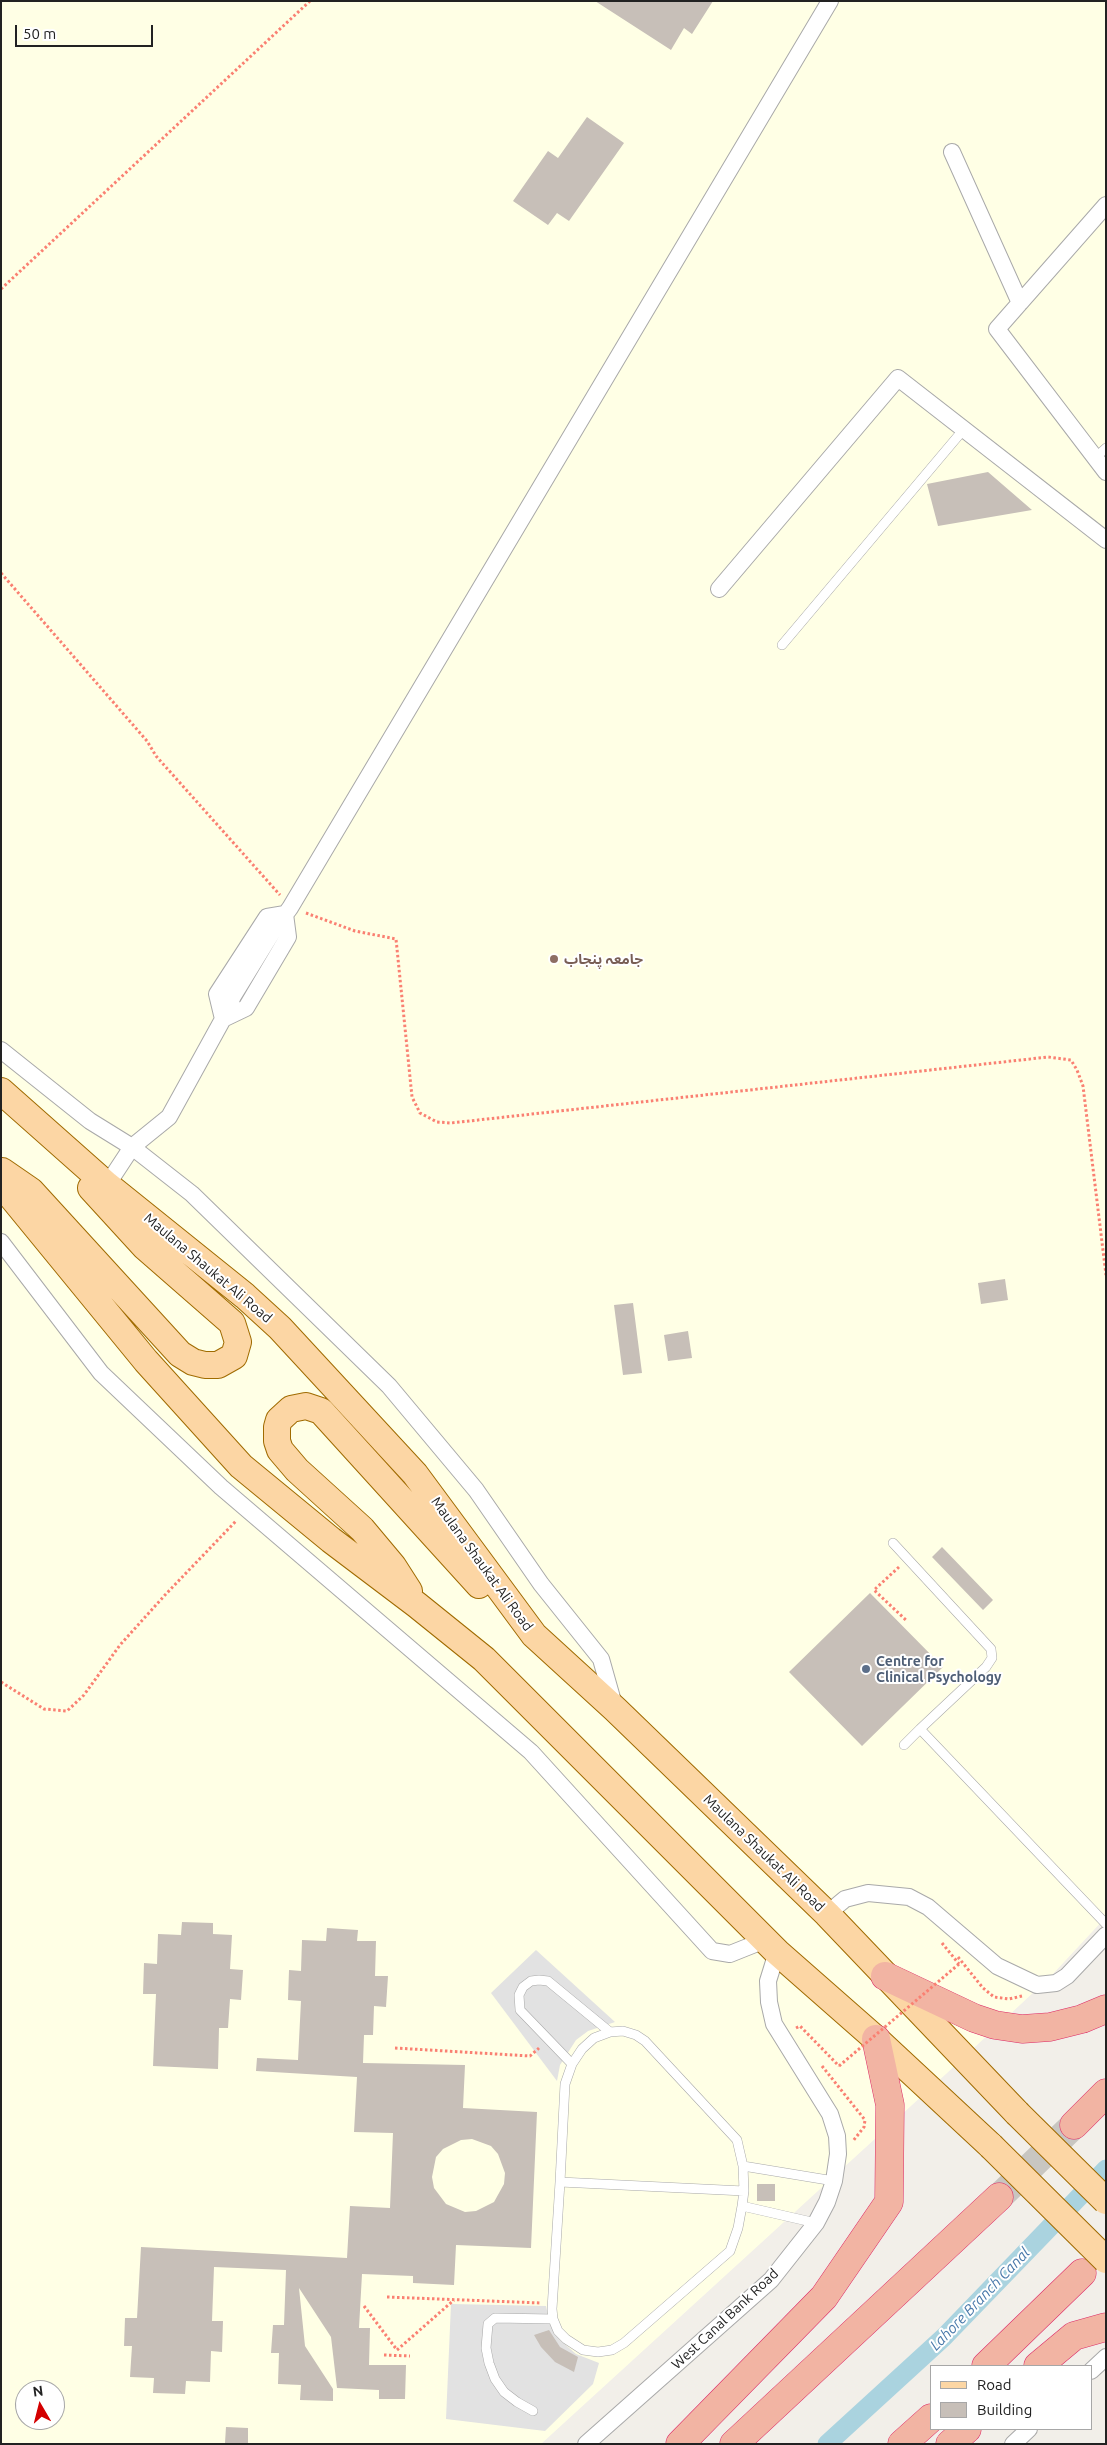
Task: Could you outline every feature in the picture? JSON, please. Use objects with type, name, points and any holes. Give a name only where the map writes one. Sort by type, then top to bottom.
[{"type":"highway","points":[[885,1976],[974,2018],[995,2025],[1022,2030],[1050,2027],[1106,2009]]},
{"type":"highway","points":[[680,2444],[824,2297],[889,2202],[890,2105],[876,2039]]},
{"type":"highway","points":[[1074,2125],[1106,2093]]},
{"type":"highway","points":[[734,2444],[1000,2197]]},
{"type":"highway","points":[[987,2365],[1082,2273]]},
{"type":"highway","points":[[1039,2365],[1074,2336],[1106,2327]]},
{"type":"highway","points":[[902,2444],[930,2419]]},
{"type":"highway","points":[[950,2444],[966,2430]]},
{"type":"main road","name":"Maulana Shaukat Ali Road","points":[[1,1091],[107,1185],[245,1296],[300,1349],[415,1474],[454,1524],[522,1621],[534,1635],[615,1709],[828,1914],[1017,2113],[1106,2201]]},
{"type":"main road","points":[[1,1170],[31,1191],[180,1354],[193,1362],[205,1365],[218,1365],[234,1356],[238,1342],[232,1323],[145,1247],[103,1202],[34,1120]]},
{"type":"main road","points":[[1,1184],[146,1361],[241,1466],[331,1540],[417,1604],[484,1659],[771,1946],[876,2039],[991,2146],[1106,2260]]},
{"type":"main road","points":[[417,1604],[393,1566],[362,1529],[297,1470],[280,1450],[277,1442],[277,1427],[280,1420],[291,1409],[306,1406],[321,1411],[490,1597],[522,1621]]},
{"type":"street","points":[[107,1185],[132,1147],[169,1117],[223,1019],[246,1008],[251,1000],[288,937],[287,911],[830,1]]},
{"type":"street","points":[[952,152],[1020,303]]},
{"type":"street","points":[[1106,205],[997,329],[1100,453],[1106,472]]},
{"type":"street","points":[[719,589],[898,378],[1106,540]]},
{"type":"street","points":[[223,1019],[217,994],[267,917],[287,911]]},
{"type":"street","points":[[1,1050],[90,1121],[132,1147],[192,1194],[389,1386],[476,1490],[541,1584],[601,1659],[615,1709]]},
{"type":"street","points":[[1,1242],[100,1373],[247,1510],[531,1752],[712,1951],[730,1954],[771,1946]]},
{"type":"street","points":[[828,1914],[844,1899],[868,1893],[909,1897],[928,1906],[998,1966],[1037,1985],[1056,1983],[1067,1976],[1106,1935]]},
{"type":"street","name":"West Canal Bank Road","points":[[586,2444],[771,2280],[816,2223],[828,2202],[834,2181],[838,2154],[837,2136],[830,2114],[774,2024],[769,2002],[768,1981],[771,1946]]},
{"type":"street","points":[[1092,2370],[1106,2357]]},
{"type":"street","points":[[1013,2444],[1029,2430]]},
{"type":"lane","points":[[782,645],[964,429]]},
{"type":"lane","points":[[893,1544],[986,1641],[991,1649],[992,1658],[986,1667],[904,1745]]},
{"type":"lane","points":[[920,1729],[1106,1924]]},
{"type":"lane","points":[[572,2064],[520,2010],[519,1995],[523,1987],[530,1981],[548,1981],[610,2032]]},
{"type":"lane","points":[[624,2031],[636,2035],[645,2041],[737,2140],[743,2166],[744,2191],[742,2206],[738,2228],[730,2250],[624,2343],[612,2350],[598,2352],[583,2350],[558,2331],[553,2320],[552,2303],[566,2084],[572,2064],[582,2049],[594,2038],[610,2032],[624,2031]]},
{"type":"lane","points":[[743,2166],[834,2181]]},
{"type":"lane","points":[[560,2182],[744,2191]]},
{"type":"lane","points":[[742,2206],[816,2223]]},
{"type":"lane","points":[[532,2411],[504,2392],[495,2379],[488,2363],[486,2348],[488,2324],[494,2318],[553,2320]]},
{"type":"path","points":[[1,289],[310,1]]},
{"type":"path","points":[[1,573],[140,734],[156,756],[287,911],[355,931],[396,939],[412,1097],[420,1113],[437,1122],[461,1122],[1048,1057],[1071,1060],[1083,1086],[1106,1275]]},
{"type":"path","points":[[1,1682],[44,1709],[67,1711],[84,1694],[120,1645],[158,1602],[247,1510]]},
{"type":"path","points":[[907,1621],[874,1590],[908,1559]]},
{"type":"path","points":[[839,2066],[959,1964]]},
{"type":"path","points":[[395,2048],[530,2056],[548,2039]]},
{"type":"path","points":[[387,2297],[552,2303]]},
{"type":"path","points":[[396,2355],[397,2350],[455,2300]]},
{"type":"path","points":[[364,2306],[397,2350]]},
{"type":"path","points":[[384,2355],[410,2356]]},
{"type":"shaded area","name":"جامعہ پنجاب","points":[[1,1],[1106,1],[1106,1917],[1051,1976],[946,2074],[541,2444],[1,2444]]},
{"type":"shaded area","points":[[536,1950],[615,2022],[588,2031],[576,2040],[560,2065],[557,2081],[491,1993]]},
{"type":"shaded area","points":[[451,2304],[546,2306],[550,2324],[560,2340],[576,2354],[599,2363],[593,2384],[545,2431],[446,2419]]},
{"type":"building","points":[[595,1],[713,1],[692,34],[684,28],[671,50]]},
{"type":"building","points":[[587,117],[624,143],[569,221],[557,213],[548,225],[513,201],[548,151],[558,158]]},
{"type":"building","points":[[988,472],[1032,510],[938,526],[927,484]]},
{"type":"building","points":[[1005,1279],[1008,1300],[981,1304],[978,1283]]},
{"type":"building","points":[[633,1303],[642,1373],[623,1375],[614,1305]]},
{"type":"building","points":[[688,1331],[692,1358],[668,1361],[664,1335]]},
{"type":"building","points":[[942,1547],[993,1600],[983,1610],[932,1557]]},
{"type":"building","name":"Centre for Clinical Psychology","points":[[870,1593],[943,1667],[862,1746],[789,1672]]},
{"type":"building","points":[[182,1922],[213,1923],[213,1934],[232,1935],[230,1969],[243,1970],[241,2000],[230,1999],[228,2028],[219,2028],[218,2069],[153,2066],[156,1994],[143,1994],[144,1963],[157,1964],[158,1934],[181,1935]]},
{"type":"building","points":[[327,1928],[358,1930],[357,1941],[376,1941],[375,1976],[388,1976],[386,2007],[374,2006],[373,2035],[364,2035],[363,2063],[465,2065],[463,2108],[537,2112],[531,2248],[456,2245],[454,2285],[413,2283],[413,2276],[362,2274],[359,2328],[370,2328],[369,2365],[406,2365],[405,2399],[379,2399],[379,2390],[337,2388],[331,2337],[299,2288],[305,2346],[333,2389],[333,2401],[300,2400],[301,2385],[278,2384],[279,2353],[271,2353],[273,2325],[284,2325],[286,2270],[214,2267],[212,2321],[223,2321],[222,2352],[211,2351],[210,2382],[186,2381],[185,2394],[153,2393],[154,2378],[130,2377],[132,2346],[124,2346],[125,2318],[137,2318],[141,2247],[347,2258],[350,2206],[390,2208],[393,2133],[354,2132],[357,2077],[256,2071],[257,2058],[298,2060],[301,2001],[288,2000],[289,1970],[301,1971],[302,1940],[326,1941]],"holes":[[[472,2139],[491,2146],[498,2154],[505,2173],[504,2184],[494,2202],[476,2211],[465,2212],[446,2204],[434,2188],[432,2177],[436,2157],[443,2149],[461,2140]]]},
{"type":"building","points":[[757,2184],[775,2184],[775,2201],[757,2201]]},
{"type":"building","points":[[549,2330],[560,2347],[578,2357],[574,2372],[555,2362],[541,2347],[534,2335]]},
{"type":"building","points":[[226,2427],[248,2428],[248,2443],[225,2443]]},
{"type":"waterway","name":"Lahore Branch Canal","points":[[827,2444],[944,2337],[1106,2169]]},
{"type":"tunnel","points":[[999,2197],[1074,2125]]},
{"type":"place","name":"جامعہ پنجاب","points":[[554,959]]},
{"type":"place","name":"Centre for Clinical Psychology","points":[[866,1669]]}]
